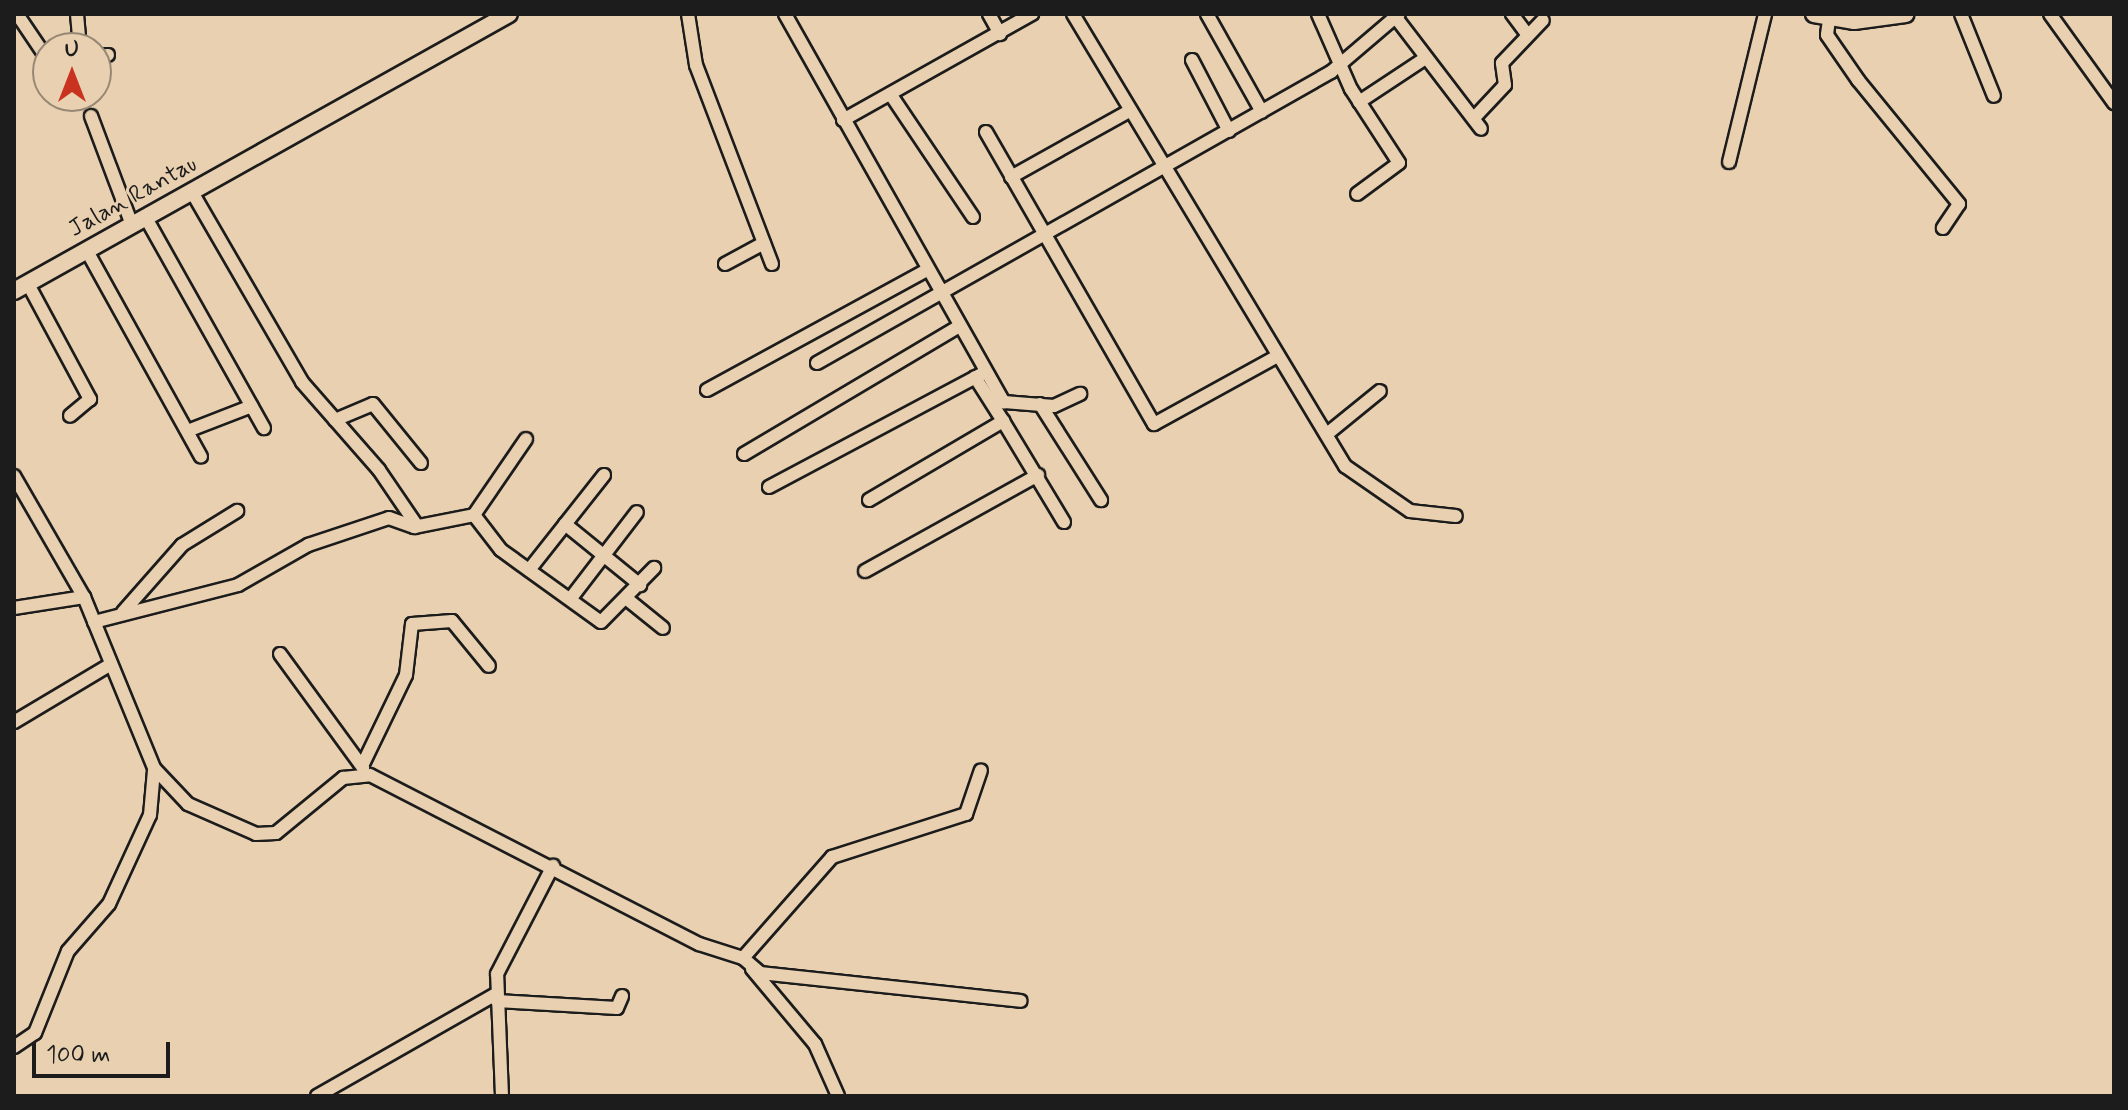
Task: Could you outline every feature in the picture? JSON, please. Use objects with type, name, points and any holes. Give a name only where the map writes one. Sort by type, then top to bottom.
[{"type":"main road","points":[[1822,17],[1906,14]]},
{"type":"main road","name":"Jalan Rantau","points":[[21,287],[504,15]]},
{"type":"street","points":[[17,14],[32,36]]},
{"type":"street","points":[[688,14],[696,65],[772,264]]},
{"type":"street","points":[[785,14],[941,293],[1003,421],[1064,522]]},
{"type":"street","points":[[989,14],[1000,34]]},
{"type":"street","points":[[843,120],[1032,14]]},
{"type":"street","points":[[1073,14],[1124,113],[1351,472],[1410,511],[1456,516]]},
{"type":"street","points":[[1207,14],[1262,112]]},
{"type":"street","points":[[1318,14],[1339,66],[1400,166],[1357,194]]},
{"type":"street","points":[[1512,14],[1528,35]]},
{"type":"street","points":[[1729,162],[1765,14]]},
{"type":"street","points":[[1961,14],[1994,96]]},
{"type":"street","points":[[2050,14],[2114,103]]},
{"type":"street","points":[[817,363],[1040,233],[1262,112],[1339,66],[1398,17],[1424,59],[1477,124],[1505,85],[1502,63],[1543,20]]},
{"type":"street","points":[[1822,17],[1827,35],[1849,68],[1959,204],[1943,228]]},
{"type":"street","points":[[1359,102],[1424,59]]},
{"type":"street","points":[[1192,60],[1229,131]]},
{"type":"street","points":[[891,95],[973,217]]},
{"type":"street","points":[[1011,177],[1124,113]]},
{"type":"street","points":[[91,116],[139,222],[264,428]]},
{"type":"street","points":[[986,132],[1040,233],[1154,424],[1276,357]]},
{"type":"street","points":[[192,192],[302,382],[417,526]]},
{"type":"street","points":[[725,264],[764,243]]},
{"type":"street","points":[[87,251],[142,358],[190,430],[201,457]]},
{"type":"street","points":[[707,390],[927,270]]},
{"type":"street","points":[[21,287],[90,399],[70,416]]},
{"type":"street","points":[[744,454],[958,327]]},
{"type":"street","points":[[980,375],[1006,404],[1040,404],[1080,394]]},
{"type":"street","points":[[769,487],[980,375]]},
{"type":"street","points":[[1327,434],[1380,391]]},
{"type":"street","points":[[335,420],[373,404],[421,463]]},
{"type":"street","points":[[1040,404],[1101,500]]},
{"type":"street","points":[[190,430],[252,406]]},
{"type":"street","points":[[869,500],[1003,421]]},
{"type":"street","points":[[94,622],[123,612],[238,585],[308,545],[381,520],[417,526],[474,515],[526,439]]},
{"type":"street","points":[[529,570],[604,475]]},
{"type":"street","points":[[865,571],[1038,475]]},
{"type":"street","points":[[14,476],[84,597],[108,666],[154,768],[188,804],[256,834],[283,831],[360,769],[406,675],[412,624],[452,621],[489,666]]},
{"type":"street","points":[[123,612],[182,545],[237,511]]},
{"type":"street","points":[[571,598],[637,512]]},
{"type":"street","points":[[474,515],[529,570],[601,622],[627,599],[654,568]]},
{"type":"street","points":[[565,524],[640,585]]},
{"type":"street","points":[[14,608],[84,597]]},
{"type":"street","points":[[627,599],[663,628]]},
{"type":"street","points":[[280,654],[360,769],[699,944],[747,962],[1020,1001]]},
{"type":"street","points":[[14,722],[108,666]]},
{"type":"street","points":[[14,1047],[35,1033],[68,951],[109,904],[150,815],[154,768]]},
{"type":"street","points":[[747,962],[832,857],[966,814],[981,770]]},
{"type":"street","points":[[502,1096],[497,974],[553,866]]},
{"type":"street","points":[[747,962],[815,1044],[838,1096]]},
{"type":"street","points":[[317,1096],[496,998],[617,1008],[622,996]]}]
